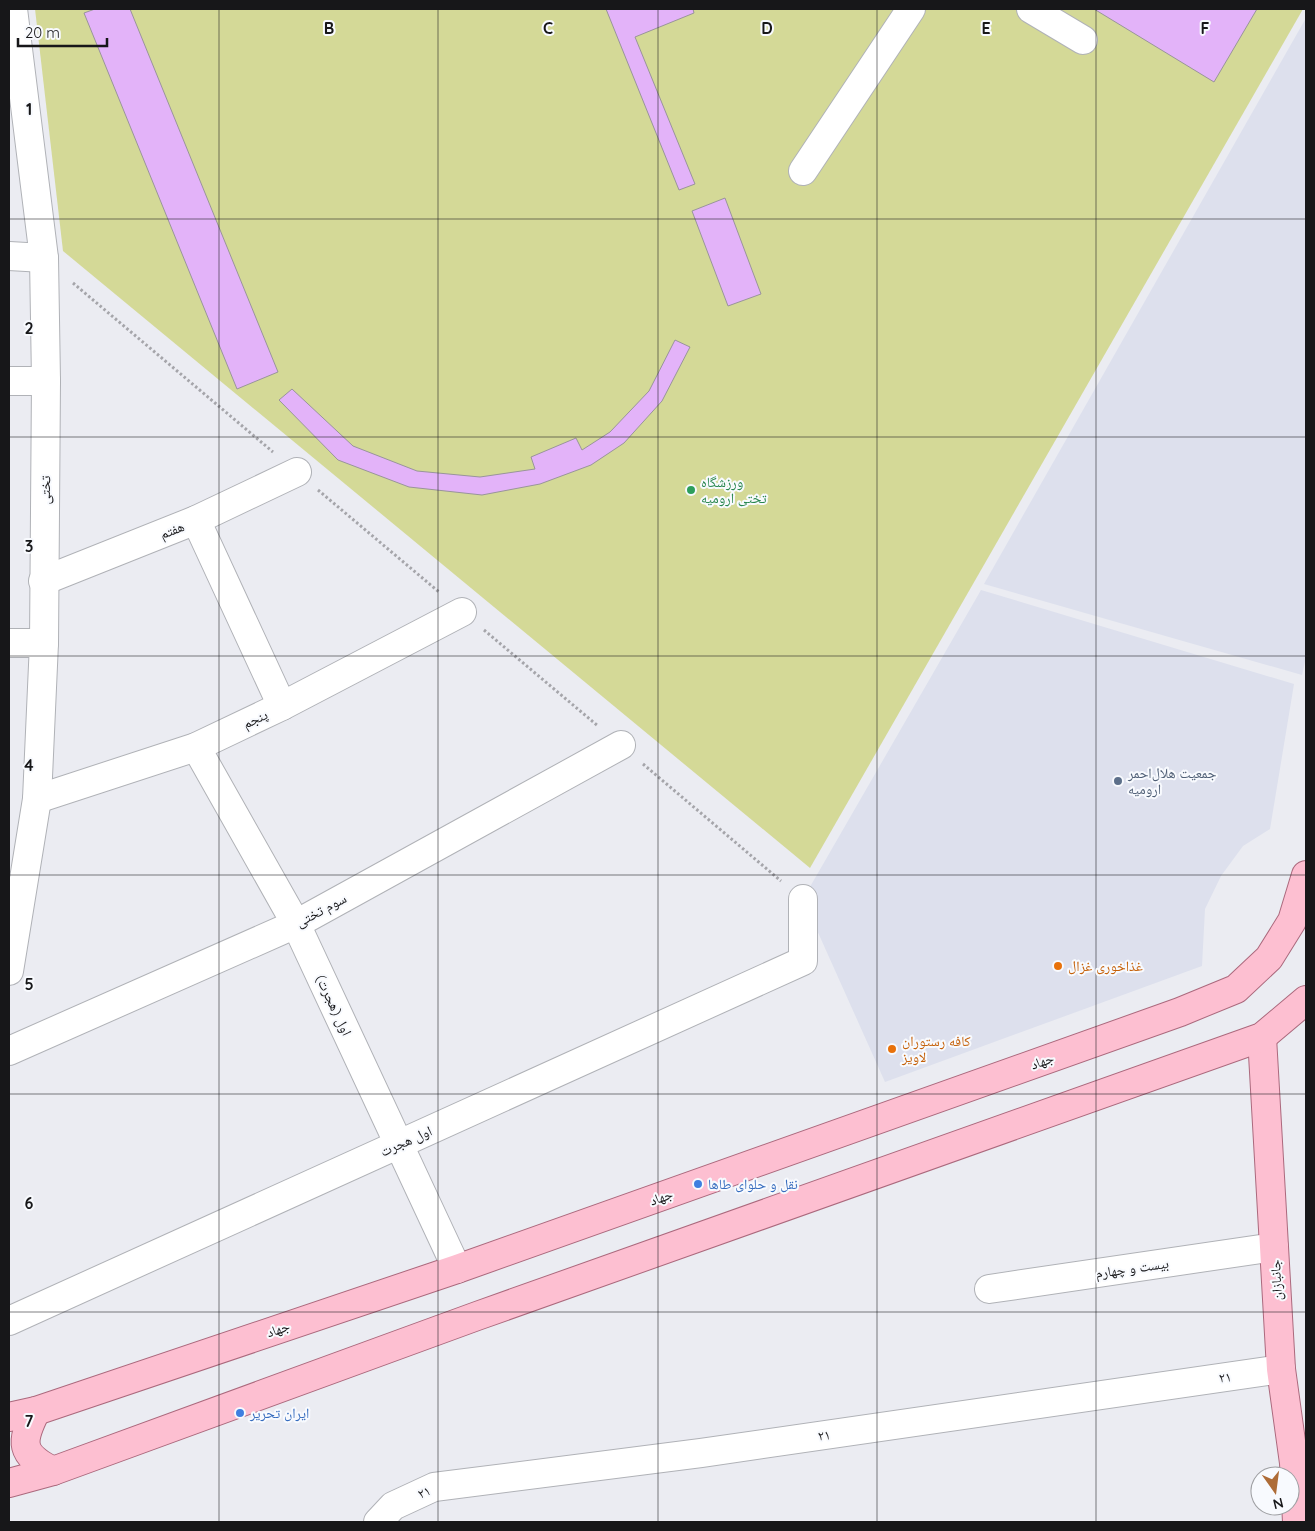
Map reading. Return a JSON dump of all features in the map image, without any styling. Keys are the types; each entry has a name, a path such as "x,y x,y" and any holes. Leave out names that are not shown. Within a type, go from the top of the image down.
{"main road":[{"name":"جهاد","path":"9,1416 36,1411 457,1269 1180,1012 1236,989 1269,958 1292,921 1306,875"},
{"path":"9,1483 53,1471 467,1320 1262,1037 1306,1000"},
{"name":"جانبازان","path":"1262,1037 1281,1369 1300,1458"},
{"path":"36,1411 25,1433 28,1452 33,1461 53,1471"}],"street":[{"name":"تختی","path":"9,971 13,917 37,799 44,643 46,380 44,258 13,9"},
{"path":"803,170 911,9"},
{"path":"1030,9 1083,40"},
{"path":"9,256 44,258"},
{"path":"9,381 46,380"},
{"name":"هفتم","path":"44,581 196,520 297,472"},
{"path":"196,520 282,706"},
{"name":"پنجم","path":"37,799 196,747 282,706 462,612"},
{"path":"9,643 44,643"},
{"name":"سوم تختی","path":"9,1051 296,924 621,745"},
{"name":"اول (هجرت)","path":"196,747 296,924 457,1269"},
{"name":"اول هجرت","path":"9,1321 803,961 802,899"},
{"name":"بیست و چهارم","path":"989,1289 1274,1247"},
{"name":"۲۱","path":"378,1522 393,1506 434,1487 701,1453 1281,1369"}],"path":[{"path":"44,258 802,899"}],"shaded area":[{"path":"1306,18 1306,657 1302,675 984,584"},
{"path":"981,590 1294,684 1270,829 1243,846 1221,876 1205,909 1202,966 885,1082 803,899"}],"green space":[{"name":"ورزشگاه تختی ارومیه","path":"35,9 1303,9 810,868 63,251"}],"building":[{"path":"95,9 130,9 278,372 237,389 84,13"},
{"path":"606,9 693,9 694,13 635,37 695,184 679,190"},
{"path":"1094,9 1257,9 1214,82"},
{"path":"725,198 761,294 728,306 692,211"},
{"path":"675,340 690,347 662,401 624,443 591,465 540,484 482,495 409,487 338,460 279,400 292,389 353,446 417,471 480,477 535,469 531,457 576,438 582,450 610,432 649,391"}],"place":[{"name":"ورزشگاه تختی ارومیه","path":"691,490"},
{"name":"جمعیت هلال‌احمر ارومیه","path":"1118,781"},
{"name":"غذاخوری غزال","path":"1058,966"},
{"name":"کافه رستوران لاویز","path":"892,1049"},
{"name":"نقل و حلوای طاها","path":"698,1184"},
{"name":"ایران تحریر","path":"240,1413"}]}
